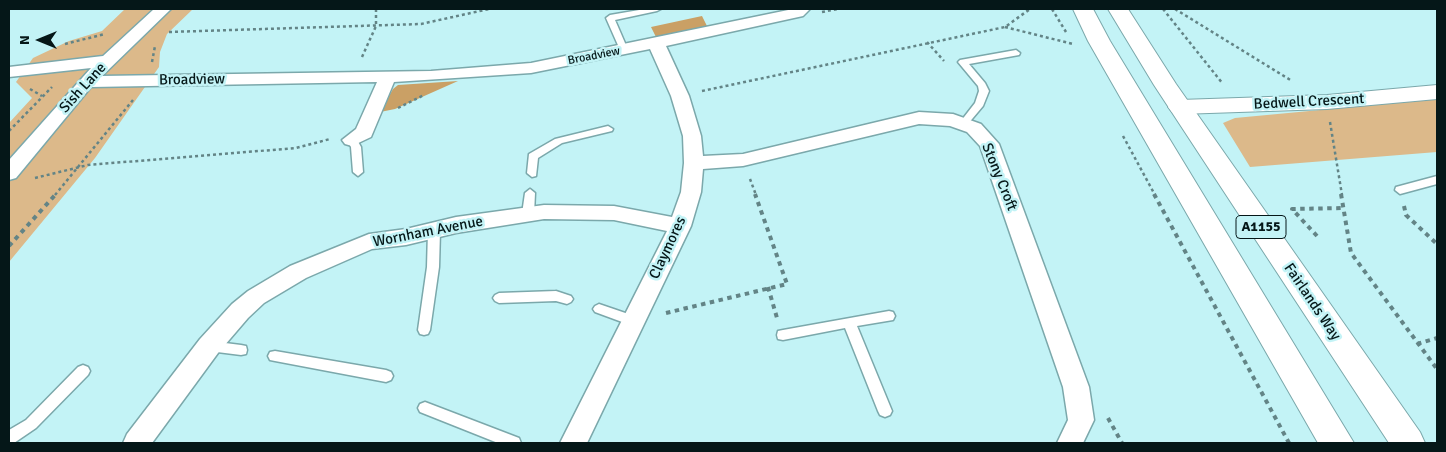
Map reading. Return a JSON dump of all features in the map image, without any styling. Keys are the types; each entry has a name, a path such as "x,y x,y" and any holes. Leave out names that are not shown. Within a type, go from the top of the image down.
{"main road":[{"name":"A1155","path":"1084,9 1099,41 1337,443"},
{"name":"Fairlands Way","path":"1118,9 1180,107 1408,443"},
{"name":"Bedwell Crescent","path":"1180,107 1327,102 1437,92"}],"street":[{"name":"Sish Lane","path":"9,173 86,82 135,33 163,9"},
{"name":"Broadview","path":"86,82 473,74 531,68 808,11"},
{"name":"Claymores","path":"574,443 680,226 691,192 694,163 692,136 680,96 656,43"},
{"path":"9,72 106,61"},
{"path":"352,140 364,133 388,76"},
{"name":"Stony Croft","path":"694,163 743,160 919,118 939,118 964,123 974,128 989,144 1076,387 1081,420 1070,443"},
{"name":"Wornham Avenue","path":"136,443 209,346 240,311 256,297 298,272 369,242 434,231 529,204 577,211 614,213 680,226"}],"lane":[{"path":"624,50 610,18 657,9"},
{"path":"964,123 980,104 984,91 982,84 963,62 1016,53"},
{"path":"532,173 533,156 559,141 608,129"},
{"path":"352,140 356,147 358,172"},
{"path":"1400,190 1437,180"},
{"path":"424,330 433,267 434,231"},
{"path":"499,298 556,296 567,300"},
{"path":"599,309 633,321"},
{"path":"783,335 889,316"},
{"path":"849,322 884,411"},
{"path":"209,346 241,350"},
{"path":"274,356 386,376"},
{"path":"9,438 31,424 83,371"},
{"path":"425,408 514,443"}],"path":[{"path":"353,77 376,26 376,9"},
{"path":"64,45 85,38 135,33 421,24 489,9"},
{"path":"808,11 838,9"},
{"path":"680,96 1005,26 1030,9"},
{"path":"1052,9 1078,51"},
{"path":"1163,9 1240,106"},
{"path":"1175,9 1327,102 1351,253 1437,369"},
{"path":"1005,26 1073,44"},
{"path":"9,246 80,166 149,81 155,44"},
{"path":"29,70 23,80 27,87 42,96"},
{"path":"1119,128 1289,443"},
{"path":"27,180 80,166 296,148 340,137 352,140"},
{"path":"633,321 787,284 743,160"},
{"path":"1400,190 1406,215 1437,244"},
{"path":"1317,236 1292,209 1344,208"},
{"path":"768,288 783,335"},
{"path":"1417,344 1437,338"}],"shaded area":[{"path":"125,9 193,9 167,34 160,52 159,67 95,158 9,262 9,123 32,98 16,82 33,58 69,41 102,31"},
{"path":"702,16 707,26 656,37 651,27"},
{"path":"458,81 395,109 380,112 393,89 398,85"},
{"path":"1437,99 1437,152 1250,167 1223,123 1235,118"}]}
